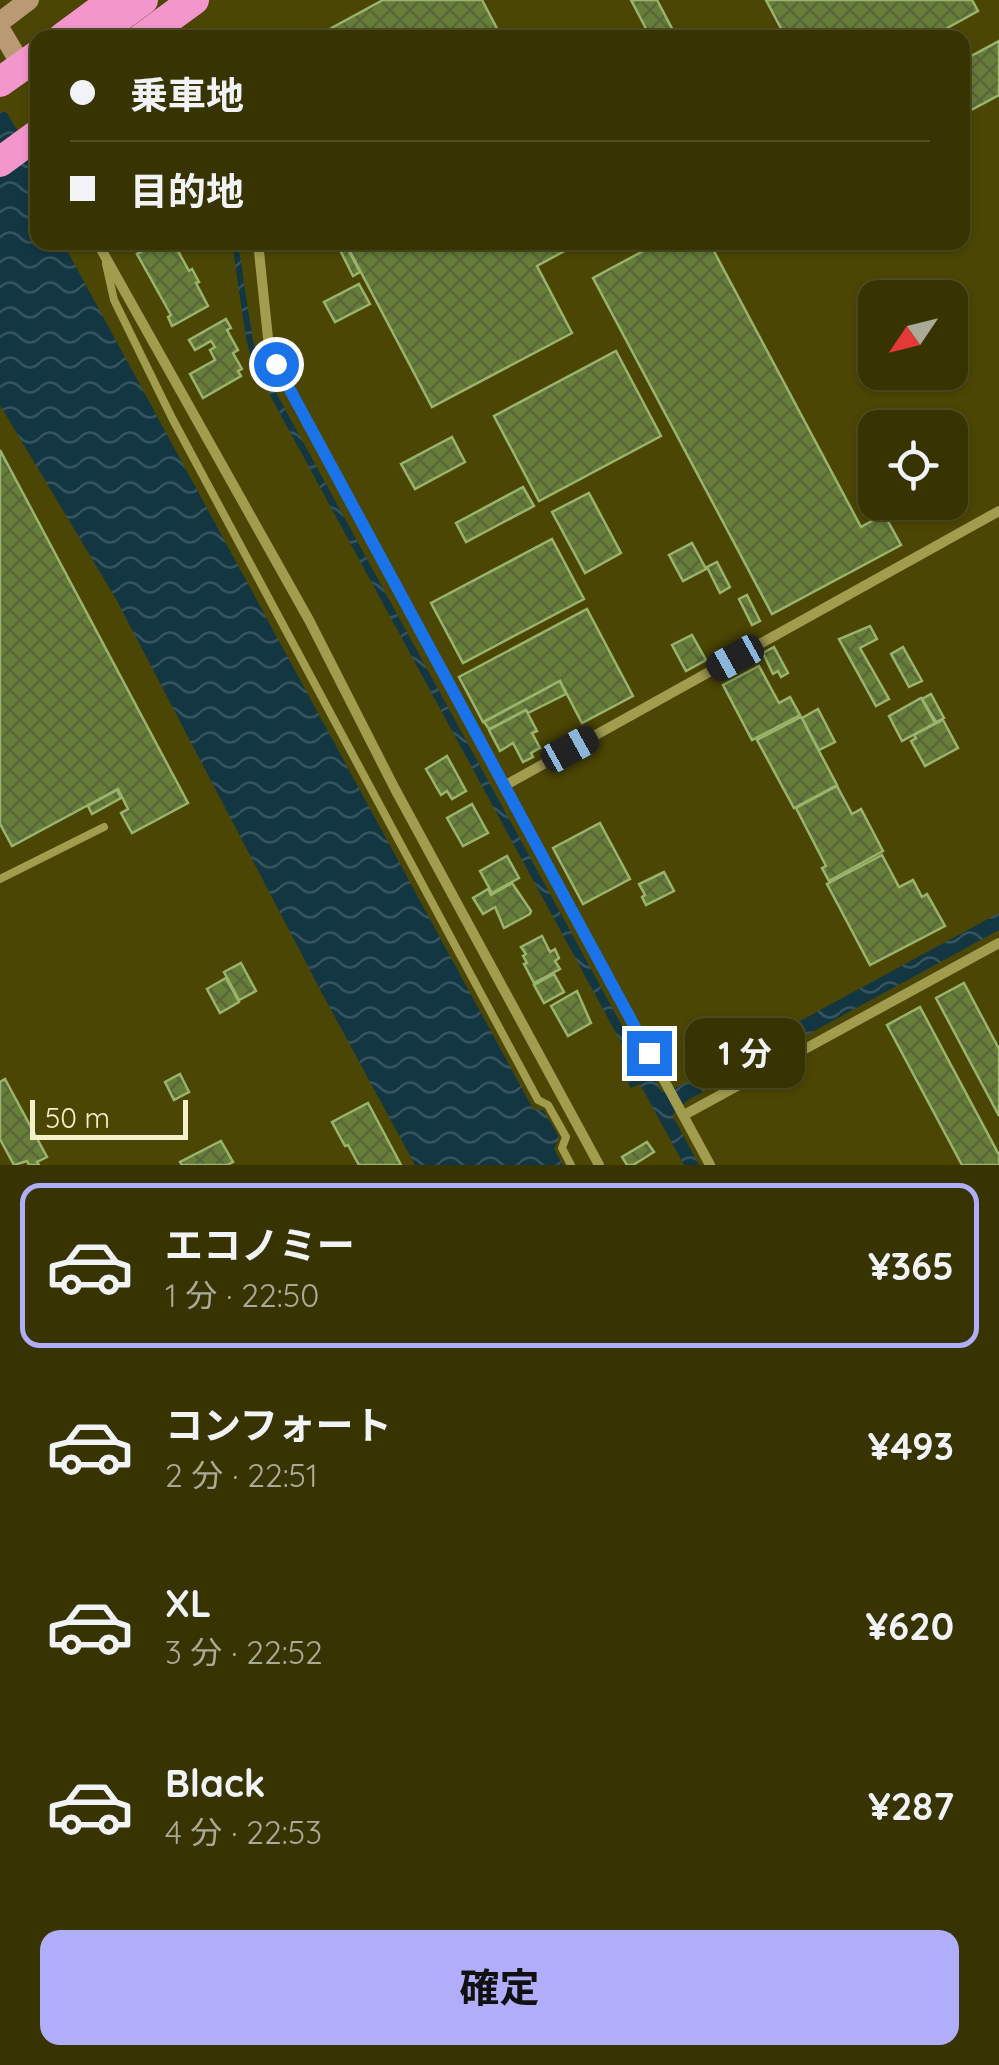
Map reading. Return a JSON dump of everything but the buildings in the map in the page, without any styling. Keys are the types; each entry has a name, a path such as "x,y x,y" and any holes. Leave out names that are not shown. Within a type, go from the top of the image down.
{"highway":[{"path":"73,30 114,0"},
{"path":"102,30 143,0"},
{"path":"153,30 194,0"},
{"path":"182,30 222,0"},
{"path":"0,103 24,70"},
{"path":"0,162 26,132"}],"street":[{"path":"24,70 0,25 30,0"},
{"path":"101,250 309,620 395,790 599,1165"},
{"path":"259,250 268,338 276,364 710,1165"},
{"path":"504,786 999,512"},
{"path":"684,1116 999,944"}],"lane":[{"path":"105,259 114,300 172,418 538,1100 548,1104 566,1137 562,1148 571,1165"},
{"path":"0,879 104,827"}],"water":[{"path":"0,111 7,113 30,152 30,250 67,250 533,1109 544,1111 559,1137 554,1149 563,1165 415,1165 116,599 0,405"},
{"path":"233,250 239,250 253,341 267,376 632,1044 662,1092 680,1086 999,913 999,930 688,1100 672,1115 699,1165 684,1165 640,1084 631,1088 628,1083 632,1078 626,1080 623,1075 635,1068 252,362"}],"route":[{"path":"276,364 649,1053"}]}
